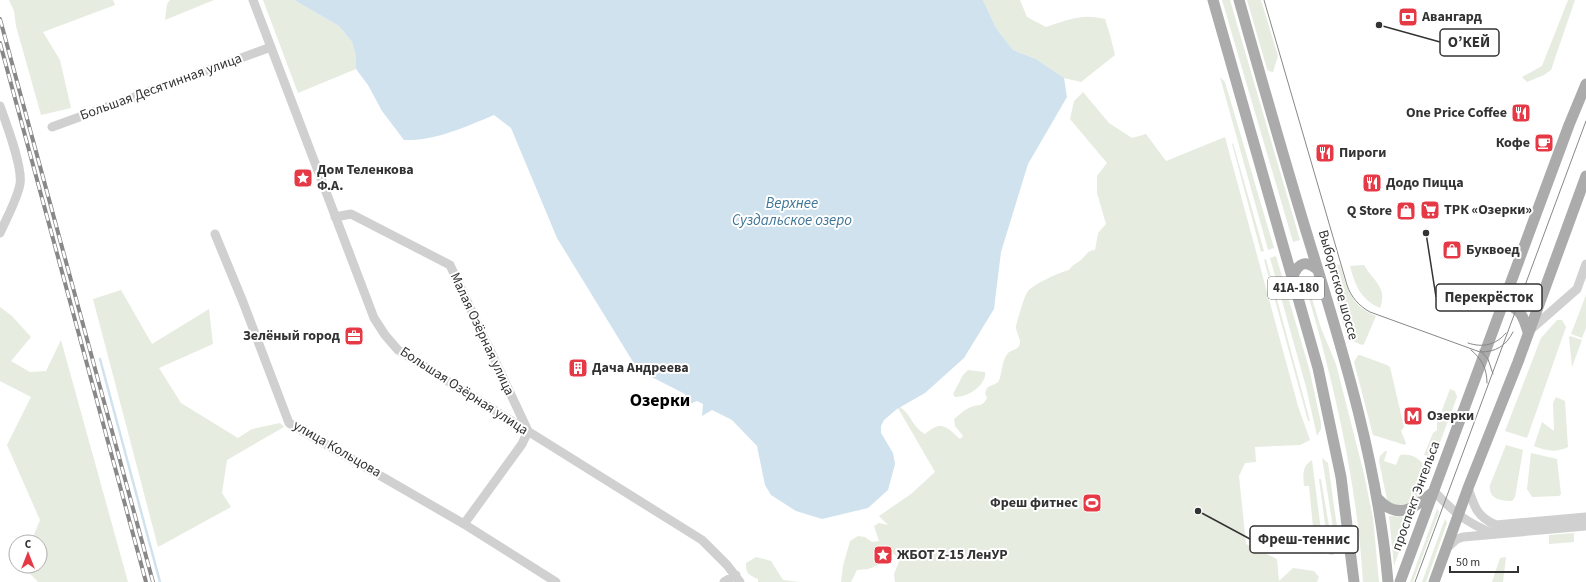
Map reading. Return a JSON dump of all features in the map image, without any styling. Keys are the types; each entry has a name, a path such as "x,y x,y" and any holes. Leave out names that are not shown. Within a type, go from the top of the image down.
{"main road":[{"name":"41А-180","path":"1212,0 1293,276 1318,368 1335,444 1345,504 1354,582"},
{"name":"Выборгское шоссе","path":"1239,0 1366,439 1378,499 1388,582"},
{"name":"проспект Энгельса","path":"1400,582 1566,132 1586,84"},
{"path":"1434,582 1468,488 1518,362 1586,176"},
{"path":"1293,276 1298,266 1303,264 1309,264 1318,270"},
{"path":"1504,302 1521,312 1528,332"},
{"path":"1378,499 1388,508 1403,510 1410,509 1434,491"}],"street":[{"name":"Большая Озёрная улица","path":"253,0 374,318 398,350 702,540 738,578"},
{"name":"Большая Десятинная улица","path":"52,127 271,47"},
{"path":"0,106 16,156 20,182 17,194 0,232"},
{"name":"Малая Озёрная улица","path":"335,217 351,214 450,264 528,431"},
{"name":"улица Кольцова","path":"215,234 243,302 289,423 464,524 556,582"},
{"path":"1528,332 1577,289 1586,264"},
{"path":"464,524 522,444 528,431"},
{"path":"1468,488 1477,512 1486,520 1496,525 1586,517"},
{"path":"1434,491 1448,507 1458,515 1472,524 1495,534"},
{"path":"1447,548 1457,539 1464,537 1586,526"},
{"path":"724,582 738,578"}],"shaded area":[{"path":"9,0 113,0 115,5 43,32 60,60 71,108 41,115 16,26 14,11"},
{"path":"170,0 214,0 165,20 167,4"},
{"path":"263,0 294,0 339,26 352,42 356,56 356,69 298,93"},
{"path":"983,0 1020,0 1027,17 1046,27 1082,17 1096,17 1105,19 1115,55 1081,82 1064,78 1036,59 1013,50 996,28"},
{"path":"1222,0 1230,0 1300,240 1293,242"},
{"path":"1247,0 1261,0 1278,56 1273,72 1268,71 1267,69"},
{"path":"1568,0 1575,0 1551,70 1544,75 1527,82 1522,77 1542,66"},
{"path":"1220,77 1225,82 1274,248 1268,250"},
{"path":"1083,92 1109,123 1132,138 1146,134 1166,161 1225,137 1298,406 1310,440 1300,445 1255,447 1256,462 1245,463 1239,476 1246,544 1277,559 1279,581 1293,568 1314,571 1319,577 1317,582 895,582 894,574 900,559 890,551 883,552 881,564 868,569 857,570 851,582 841,582 843,566 850,541 858,536 865,537 872,542 879,541 874,526 879,523 888,525 879,516 911,494 935,472 898,408 900,407 904,410 918,428 925,434 935,427 943,426 960,439 963,436 955,426 954,419 969,408 984,403 987,398 985,393 987,388 997,383 999,380 1006,356 1009,352 1018,348 1020,344 1016,326 1028,291 1047,279 1069,270 1089,252 1095,250 1098,233 1106,224 1097,193 1097,176 1107,163 1070,119 1074,101"},
{"path":"1233,143 1264,251 1261,252 1232,144"},
{"path":"1276,256 1309,368 1321,423 1321,429 1317,436 1306,387 1270,258"},
{"path":"1266,259 1310,421 1308,421 1264,260"},
{"path":"1329,262 1340,265 1348,289 1355,302 1367,312 1376,316 1364,344 1362,345 1350,340 1346,334 1338,306"},
{"path":"1364,265 1381,289 1382,301 1380,308 1363,296 1356,285 1350,266"},
{"path":"1306,279 1321,328 1336,364 1364,474 1373,518 1379,582 1363,582 1355,506 1342,430 1325,355 1304,281"},
{"path":"121,290 152,344 209,309 213,344 159,368 181,403 238,438 252,429 280,423 284,427 227,460 222,493 231,507 158,547 93,299"},
{"path":"1586,295 1586,328 1582,338 1571,334"},
{"path":"0,307 12,316 31,337 11,361 30,372 46,371 61,340 128,582 38,582 30,574 48,574 48,534 34,534 40,520 7,445 31,397 0,381"},
{"path":"1557,320 1562,320 1566,327 1527,438 1505,431 1541,338"},
{"path":"1569,337 1582,340 1572,367"},
{"path":"1358,355 1390,367 1404,427 1401,431 1406,443 1405,445 1373,435 1354,362"},
{"path":"968,370 985,372 983,382 970,393 960,397 955,397 953,394 963,375"},
{"path":"1450,389 1455,391 1457,397 1436,453 1429,456 1424,455 1433,433 1437,430 1437,423"},
{"path":"1556,397 1565,401 1568,447 1551,451 1534,446 1542,422 1554,431 1553,403"},
{"path":"1506,445 1523,450 1515,497 1512,501 1500,500 1496,498 1490,490 1490,485"},
{"path":"1387,451 1384,461 1396,465 1400,455 1405,454 1414,456 1424,465 1428,473 1419,497 1402,508 1387,500 1379,461 1380,456"},
{"path":"1531,453 1557,459 1561,494 1559,496 1532,497 1527,489"},
{"path":"1322,458 1328,463 1340,548 1337,553"},
{"path":"1312,460 1324,554 1313,553 1310,546 1315,544 1314,537 1309,537 1308,528 1313,527 1309,486 1304,486 1303,475 1306,465"},
{"path":"1319,479 1321,479 1334,555 1329,555"},
{"path":"1437,509 1439,512 1413,582 1410,582"},
{"path":"1389,516 1411,517 1394,566"},
{"path":"1445,519 1447,523 1426,582 1422,582"},
{"path":"1574,533 1574,542 1549,544 1549,535"},
{"path":"756,557 771,561 783,580 801,582 758,582 758,579 748,573 746,569 746,563"},
{"path":"1506,557 1503,582 1492,582 1500,558"}],"water":[{"name":"Верхнее Суздальское озеро","path":"294,0 983,0 996,28 1013,50 1036,59 1064,78 1067,97 1028,164 1001,252 994,309 964,358 925,393 897,409 884,420 881,426 881,433 893,453 895,464 888,490 868,508 822,519 796,511 771,495 765,485 757,446 732,420 712,410 702,416 703,404 697,401 685,406 685,394 638,370 557,238 511,128 494,115 439,136 416,140 404,140 382,111 368,85 356,69 356,56 352,42 339,26"}],"waterway":[{"path":"100,359 160,582"}],"tram line":[{"path":"1264,0 1347,285 1353,297 1362,307 1370,312 1480,352 1491,351 1500,347 1507,341 1513,332"},
{"path":"1415,582 1586,121"},
{"path":"1468,343 1479,345 1494,343 1506,333"},
{"path":"1471,350 1483,365 1487,383"},
{"path":"1480,350 1488,359 1493,374"}],"railway":[{"path":"0,19 153,582"},
{"path":"0,43 146,582"}],"place":[{"name":"Авангард","path":"1408,17"},
{"name":"О’КЕЙ","path":"1379,25"},
{"name":"One Price Coffee","path":"1521,113"},
{"name":"Кофе","path":"1544,143"},
{"name":"Пироги","path":"1325,153"},
{"name":"Дом Теленкова Ф.А.","path":"303,178"},
{"name":"Додо Пицца","path":"1372,183"},
{"name":"ТРК «Озерки»","path":"1430,210"},
{"name":"Q Store","path":"1406,211"},
{"name":"Перекрёсток","path":"1426,233"},
{"name":"Буквоед","path":"1452,250"},
{"name":"Зелёный город","path":"354,336"},
{"name":"Дача Андреева","path":"578,368"},
{"name":"Озерки","path":"1413,416"},
{"name":"Фреш фитнес","path":"1092,503"},
{"name":"Фреш-теннис","path":"1198,511"},
{"name":"ЖБОТ Z-15 ЛенУР","path":"883,555"}],"district":[{"name":"Озерки","path":"660,400"}]}
